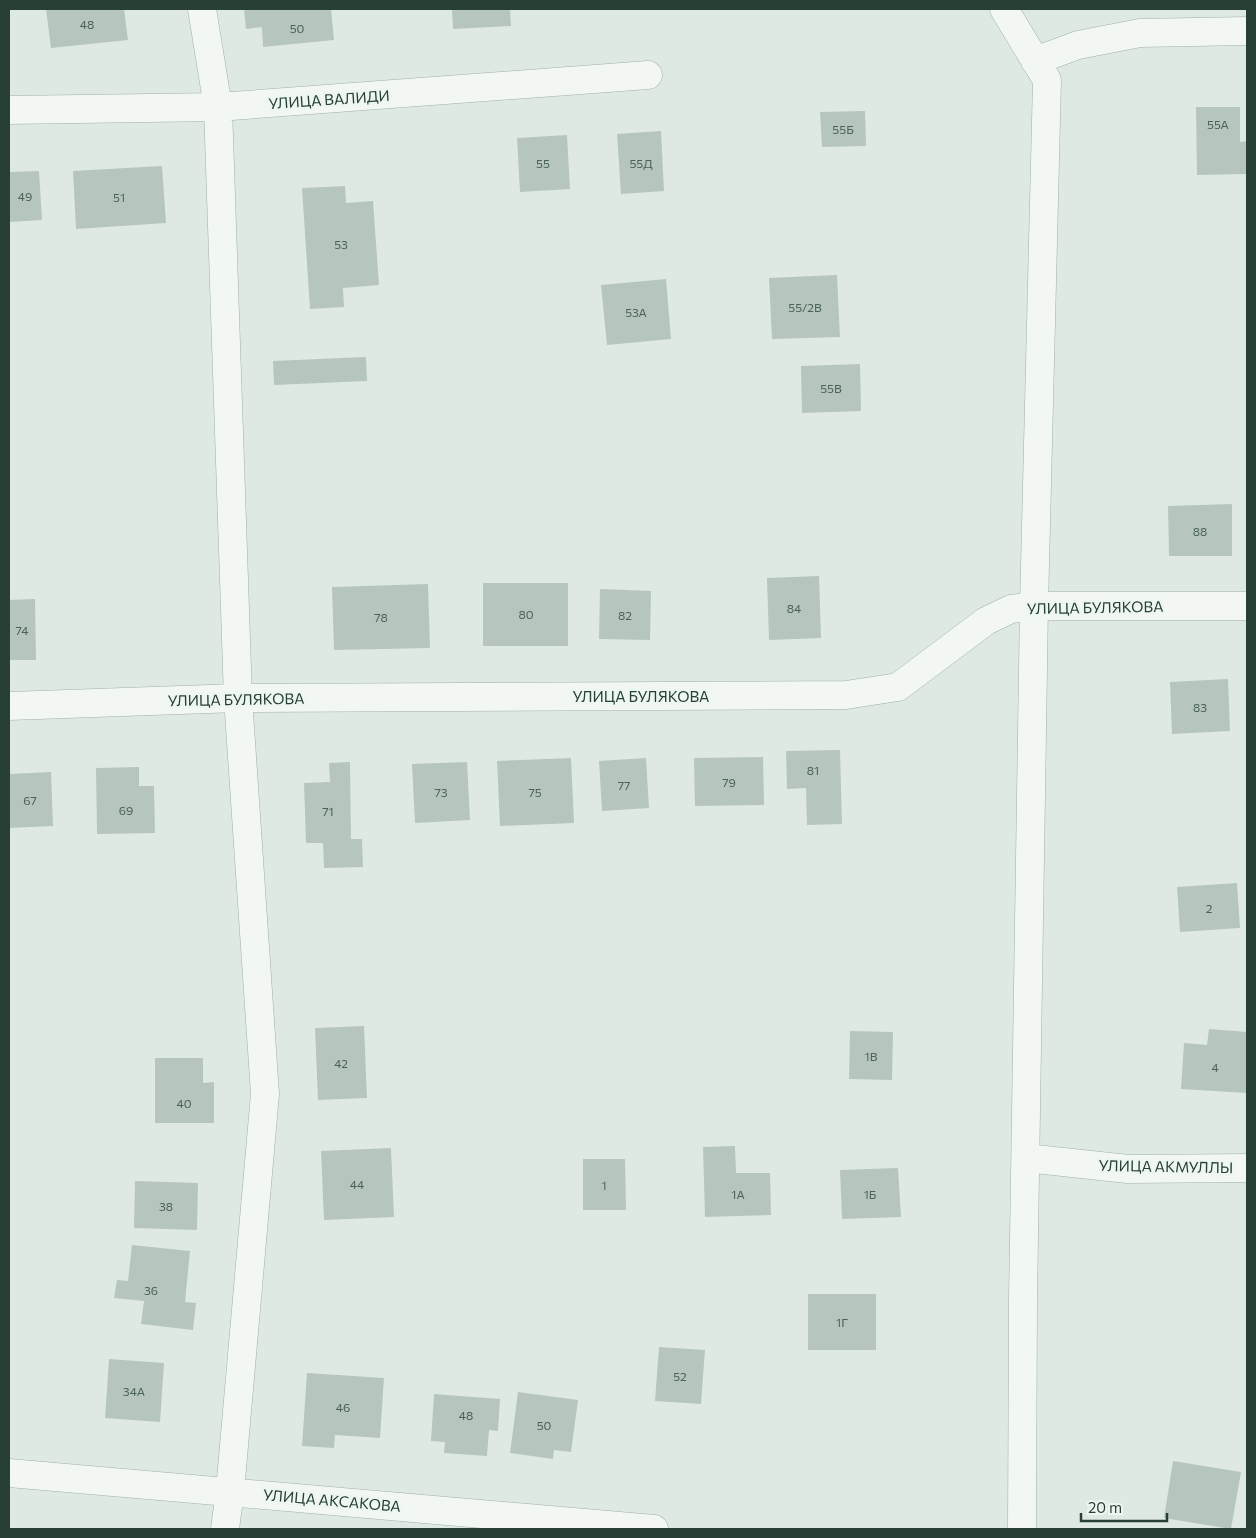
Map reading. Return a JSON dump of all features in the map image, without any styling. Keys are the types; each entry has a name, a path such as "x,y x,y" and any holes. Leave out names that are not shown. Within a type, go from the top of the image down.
{"street":[{"path":"202,9 218,108 238,698 265,1094 225,1529"},
{"path":"1004,9 1047,80 1034,606 1023,1311 1022,1529"},
{"path":"1035,61 1078,46 1140,33 1247,31"},
{"name":"УЛИЦА ВАЛИДИ","path":"9,110 218,108 648,75"},
{"name":"УЛИЦА БУЛЯКОВА","path":"9,706 238,698 846,695 898,686 986,621 1011,609 1034,606 1247,606"},
{"name":"УЛИЦА АКМУЛЛЫ","path":"1026,1158 1128,1169 1247,1168"},
{"name":"УЛИЦА АКСАКОВА","path":"9,1473 654,1529"}],"building":[{"path":"46,9 124,9 128,40 51,48"},
{"path":"244,9 331,9 334,40 263,47 262,27 246,29"},
{"path":"452,9 510,9 511,26 453,29"},
{"path":"1196,107 1240,107 1240,142 1247,141 1247,174 1197,175"},
{"path":"865,111 866,146 822,147 820,112"},
{"path":"661,131 664,191 621,194 617,134"},
{"path":"567,135 570,189 520,192 517,138"},
{"path":"162,166 166,223 76,229 73,171"},
{"path":"39,171 42,220 9,222 9,172"},
{"path":"345,186 346,203 373,201 379,285 343,288 344,307 310,309 302,188"},
{"path":"837,275 840,337 772,339 769,278"},
{"path":"666,279 671,339 607,345 601,285"},
{"path":"366,357 367,381 274,385 273,361"},
{"path":"860,364 861,411 802,413 801,366"},
{"path":"1232,504 1232,556 1169,556 1168,506"},
{"path":"819,576 821,638 769,640 767,578"},
{"path":"483,583 568,583 568,646 483,646"},
{"path":"428,584 430,648 334,650 332,587"},
{"path":"600,589 651,591 650,640 599,639"},
{"path":"35,599 36,660 9,660 9,600"},
{"path":"1228,679 1230,731 1172,734 1170,682"},
{"path":"840,750 842,824 807,825 806,788 787,789 786,751"},
{"path":"763,757 764,805 695,806 694,758"},
{"path":"571,758 574,823 500,826 497,761"},
{"path":"646,758 649,808 602,811 599,761"},
{"path":"350,762 351,839 362,839 363,867 324,868 323,843 306,843 304,783 330,782 329,763"},
{"path":"467,762 470,820 415,823 412,764"},
{"path":"139,767 139,786 154,786 155,833 97,834 96,768"},
{"path":"51,772 53,826 9,828 9,774"},
{"path":"1237,883 1240,928 1180,932 1177,887"},
{"path":"364,1026 367,1098 318,1100 315,1028"},
{"path":"1209,1029 1247,1032 1247,1093 1181,1089 1184,1043 1207,1045"},
{"path":"850,1031 893,1032 892,1080 849,1079"},
{"path":"155,1058 203,1058 203,1083 214,1082 214,1123 155,1123"},
{"path":"735,1146 736,1173 770,1173 771,1215 705,1217 703,1147"},
{"path":"391,1148 394,1217 324,1220 321,1151"},
{"path":"583,1159 625,1159 626,1210 583,1210"},
{"path":"898,1168 901,1217 842,1219 840,1170"},
{"path":"135,1181 198,1183 197,1230 134,1228"},
{"path":"132,1245 190,1251 185,1302 196,1303 193,1330 141,1324 144,1301 114,1298 117,1280 128,1281"},
{"path":"808,1294 876,1294 876,1350 808,1350"},
{"path":"659,1347 705,1350 701,1404 655,1401"},
{"path":"109,1359 164,1363 160,1422 105,1418"},
{"path":"307,1373 384,1378 380,1438 335,1435 334,1448 302,1446"},
{"path":"518,1392 578,1400 571,1452 554,1450 553,1459 510,1453"},
{"path":"434,1394 500,1399 498,1431 489,1430 487,1456 444,1453 445,1442 431,1441"},
{"path":"1173,1461 1241,1472 1231,1529 1164,1518"}]}
